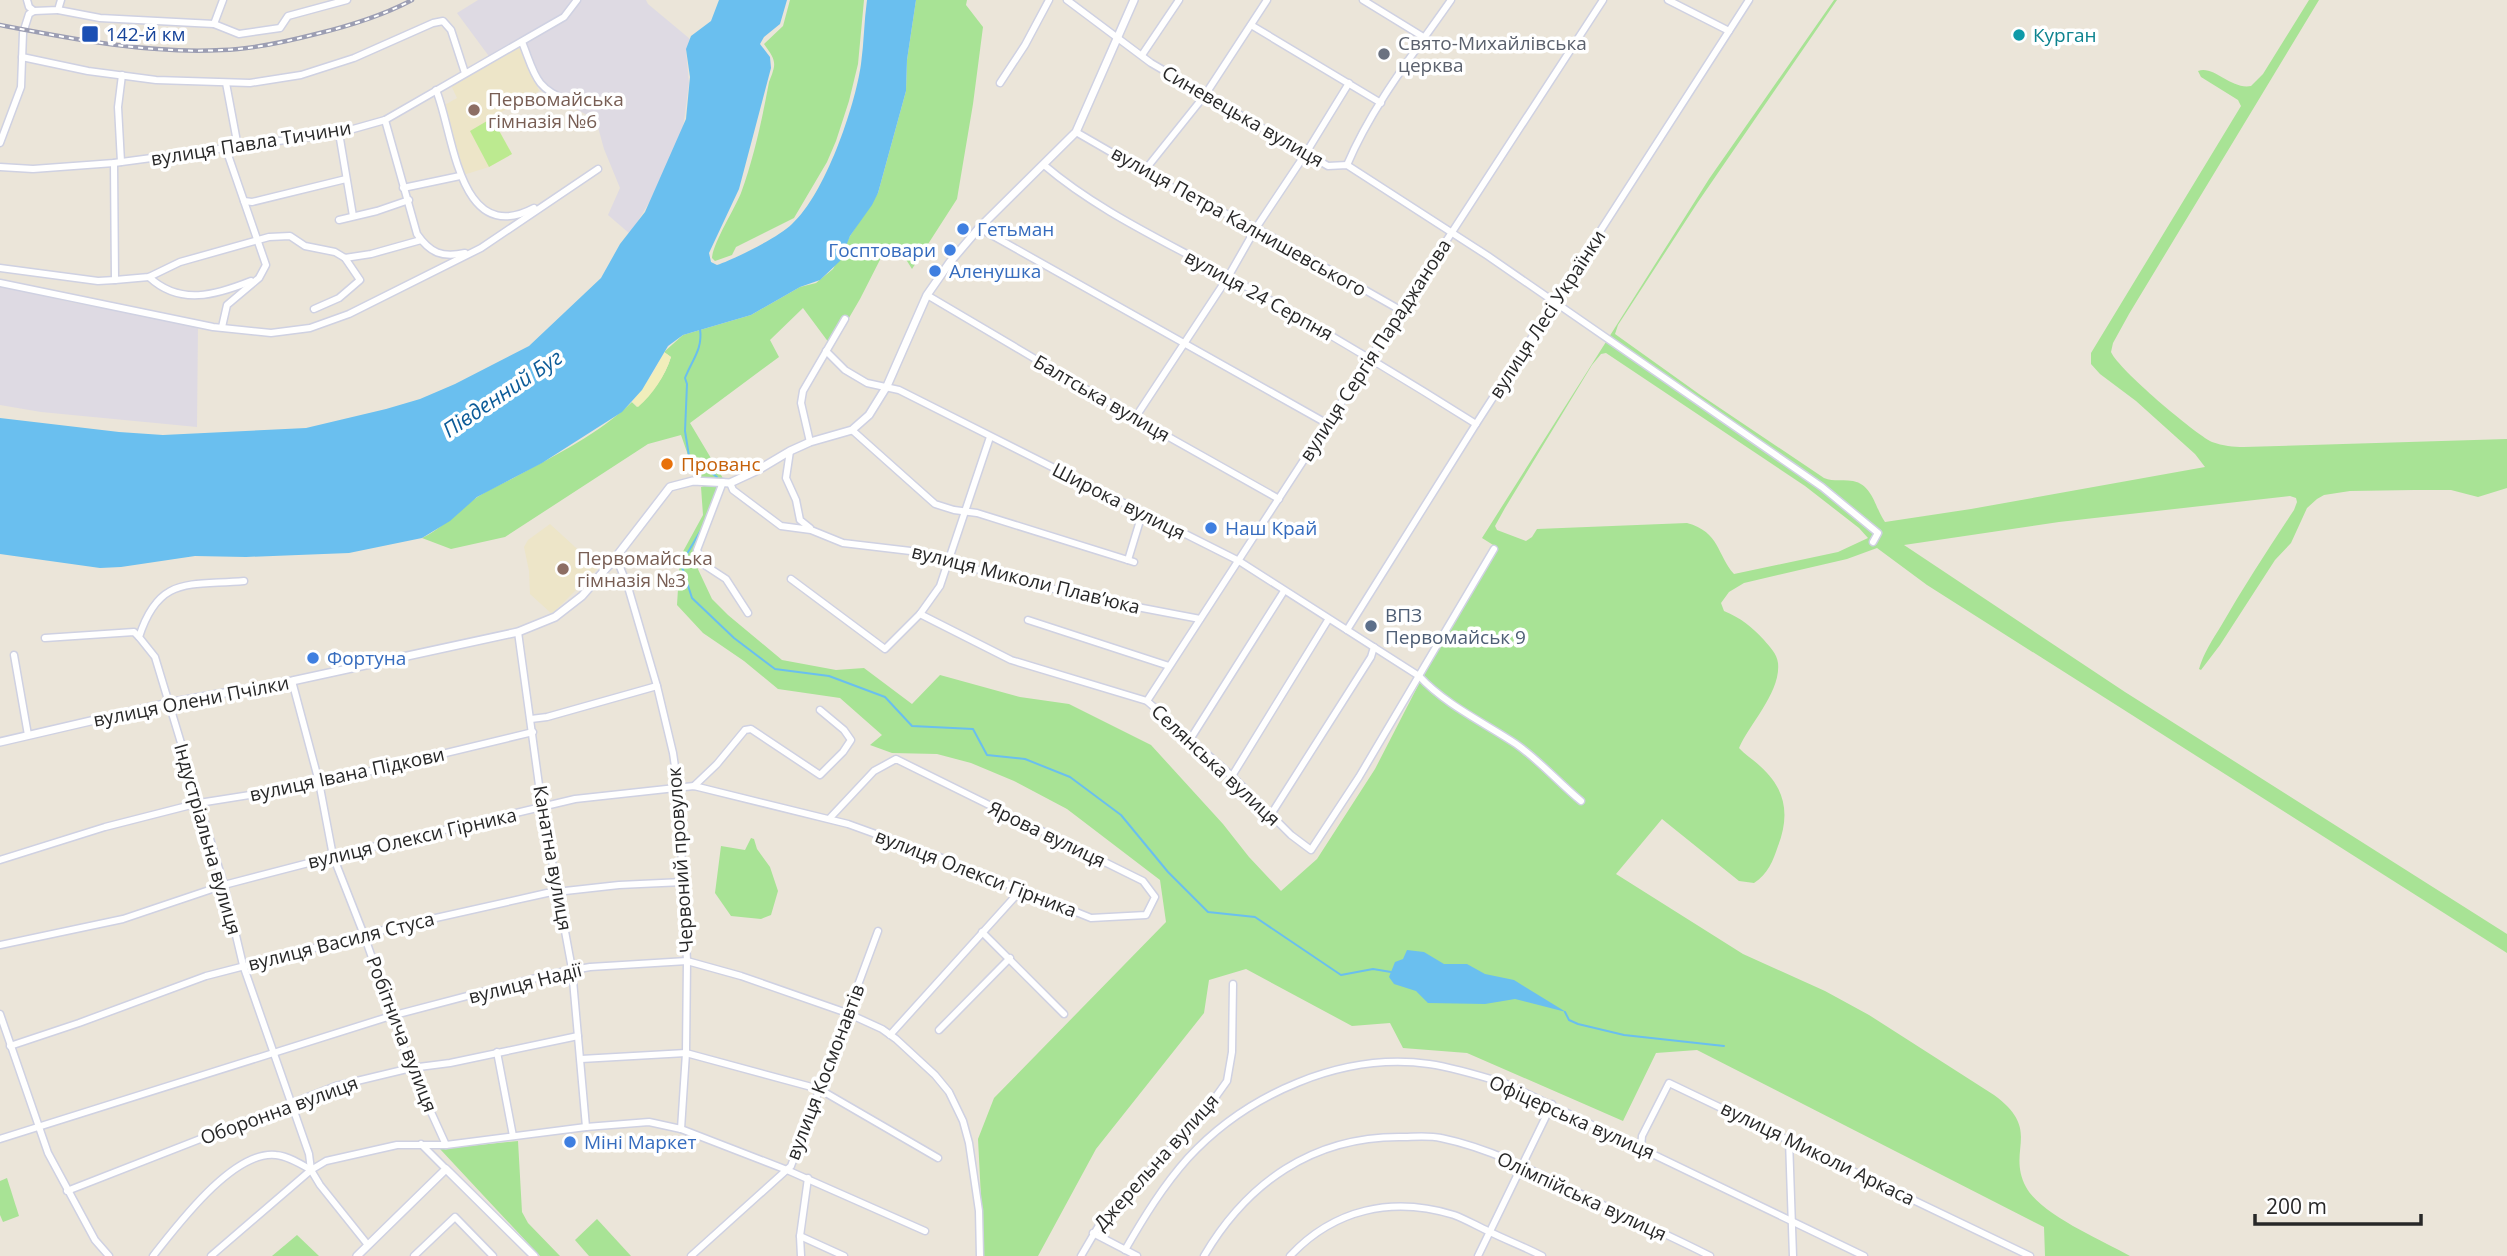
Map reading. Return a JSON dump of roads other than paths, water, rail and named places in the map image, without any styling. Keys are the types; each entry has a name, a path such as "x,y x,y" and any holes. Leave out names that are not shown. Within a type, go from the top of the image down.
{"street":[{"path":"27,0 34,11"},
{"path":"58,10 61,0"},
{"path":"214,24 223,0"},
{"path":"0,143 21,86 25,25 29,14 34,11 58,10 100,18 214,24 239,34 278,29 288,16 347,0"},
{"name":"вулиця Павла Тичини","path":"0,167 33,169 118,163 339,133 385,120 564,17 577,0"},
{"path":"1000,83 1026,45 1049,0"},
{"name":"Синевецька вулиця","path":"1067,0 1151,63 1328,166 1347,165 1488,256 1822,487 1878,533 1874,542"},
{"path":"1134,0 1076,132 979,229 950,262 926,295 887,386 869,415 852,430 935,505 964,510 1131,561 1142,514"},
{"path":"1142,55 1179,0"},
{"path":"1146,170 1205,95 1267,0"},
{"path":"1363,0 1424,38"},
{"path":"1347,165 1381,103 1451,0"},
{"name":"вулиця Сергія Параджанова","path":"1147,701 1603,0"},
{"path":"1668,0 1729,31"},
{"name":"вулиця Лесі Українки","path":"1347,630 1749,0"},
{"path":"22,57 88,71 156,79 250,83 301,75 380,48 439,21 449,26 465,73"},
{"path":"1251,25 1381,103"},
{"path":"522,42 540,84 551,94 569,101"},
{"path":"115,280 118,128 122,75"},
{"path":"226,83 238,147"},
{"path":"1135,418 1349,83"},
{"path":"436,90 443,106 460,176 470,196 492,214 502,216 530,211 598,169"},
{"path":"385,120 417,234 426,248 442,256 481,248"},
{"name":"вулиця Петра Калнишевського","path":"1076,132 1180,192 1256,228 1402,311"},
{"path":"339,133 353,216"},
{"path":"222,327 227,305 259,278 266,265 226,149"},
{"name":"вулиця 24 Серпня","path":"1044,165 1064,182 1114,214 1372,358 1476,424"},
{"path":"403,188 460,176"},
{"path":"244,201 252,202 346,179"},
{"path":"340,220 409,200"},
{"path":"0,283 95,304 222,327 271,333 310,328 349,314 481,248 545,203"},
{"path":"979,229 1326,423"},
{"path":"0,268 98,281 149,277 180,262 258,239 290,236 305,246 335,252 345,258 360,280 339,298 314,309"},
{"path":"345,258 421,240"},
{"path":"149,277 165,291 180,295 206,294 259,278"},
{"name":"Балтська вулиця","path":"926,295 1279,499"},
{"path":"810,442 801,403 803,391 845,319"},
{"name":"Широка вулиця","path":"827,351 845,370 867,383 887,386 1239,561 1419,676 1430,688 1456,707 1518,746 1581,801"},
{"name":"вулиця Олени Пчілки","path":"0,742 168,703 292,681 518,632 555,617 582,596 670,487 693,481 727,483 810,442 852,430"},
{"path":"792,579 885,649 920,614 940,586 990,437"},
{"path":"790,451 786,478 796,500 800,520 811,530"},
{"path":"727,483 697,550 703,564 726,579 748,613"},
{"name":"вулиця Миколи Плавʼюка","path":"727,483 781,526 811,530 842,543 919,552 1090,598 1200,619"},
{"path":"1419,676 1494,549"},
{"name":"Червоний провулок","path":"616,557 628,587 657,686 673,753 678,788 687,961 687,1053 681,1129"},
{"path":"45,638 134,632 139,637 150,608 168,591 181,587 244,581"},
{"path":"1191,738 1284,591"},
{"name":"Селянська вулиця","path":"920,614 1011,660 1147,701 1232,776 1270,816 1311,850 1359,777 1419,676"},
{"path":"1028,620 1169,666"},
{"path":"1232,776 1328,620"},
{"name":"Канатна вулиця","path":"518,632 542,807 572,969 586,1127"},
{"name":"Індустріальна вулиця","path":"139,637 155,657 224,885 243,965 271,1052 309,1154 311,1170"},
{"path":"1270,816 1371,657 1374,647"},
{"path":"14,654 28,735"},
{"name":"Робітнича вулиця","path":"292,681 319,782 333,856 411,1069 446,1144"},
{"path":"531,719 547,717 657,686"},
{"path":"694,786 746,730 751,729 820,775 851,740 844,730 820,710"},
{"name":"вулиця Івана Підкови","path":"0,860 105,827 199,803 313,785 533,732"},
{"name":"Ярова вулиця","path":"829,819 874,771 895,759 1143,881 1155,897 1146,915 1123,915"},
{"name":"вулиця Олекси Гірника","path":"0,945 123,919 224,885 333,856 575,799 694,786 829,819 942,858 1091,918 1123,915"},
{"name":"вулиця Василя Стуса","path":"10,1046 206,976 364,935 559,892 619,885 683,882"},
{"path":"890,1035 1021,890"},
{"name":"вулиця Космонавтів","path":"691,1256 791,1166 878,931"},
{"path":"982,932 1064,1014"},
{"path":"939,1030 1010,958"},
{"name":"вулиця Надії","path":"0,1139 391,1016 572,969 687,961 741,976 847,1013 890,1035 935,1074 963,1121 969,1143 979,1211 980,1256"},
{"name":"Джерельна вулиця","path":"1081,1256 1093,1233 1202,1116 1227,1081 1232,1052 1233,984"},
{"path":"0,1014 4,1033 48,1153 105,1255"},
{"name":"Оборонна вулиця","path":"67,1191 336,1086 578,1036"},
{"path":"497,1052 513,1136"},
{"path":"580,1059 687,1053 819,1089 938,1158"},
{"name":"Офіцерська вулиця","path":"1125,1250 1159,1193 1206,1140 1227,1122 1272,1094 1313,1077 1379,1063 1426,1064 1464,1071 1507,1084 1864,1256"},
{"name":"вулиця Миколи Аркаса","path":"1642,1148 1642,1136 1670,1083 2030,1256"},
{"path":"1478,1256 1552,1104"},
{"path":"211,1256 311,1170 326,1161 397,1145 446,1144 649,1122 681,1129 808,1178 925,1231"},
{"name":"Олімпійська вулиця","path":"1204,1256 1231,1216 1275,1174 1321,1151 1355,1140 1382,1137 1439,1137 1521,1165 1710,1256"},
{"path":"1789,1140 1793,1256"},
{"path":"421,1144 534,1256"},
{"path":"153,1256 213,1186 227,1174 244,1164 275,1154 311,1170 339,1211 368,1245"},
{"path":"357,1256 446,1168"},
{"path":"802,1256 800,1236 808,1178"},
{"path":"1290,1256 1315,1232 1366,1210 1405,1206 1456,1216 1542,1256"},
{"path":"414,1256 454,1217 493,1256"},
{"path":"1093,1233 1137,1256"},
{"path":"800,1236 844,1256"}],"water":[{"name":"Південний Буг","path":"719,0 787,0 780,24 764,37 760,44 770,57 771,68 739,189 709,253 711,262 717,265 786,229 816,192 837,149 858,82 867,0 916,0 907,60 906,91 878,193 850,236 840,261 820,280 800,287 751,315 683,335 668,346 642,390 622,412 542,463 477,497 450,521 422,538 349,553 195,556 100,568 0,554 0,418 163,435 306,428 420,399 529,346 601,278 620,244 645,212 686,119 690,77 686,49 691,36 711,21"},
{"path":"1407,950 1424,952 1444,964 1467,964 1485,974 1514,980 1566,1012 1515,999 1485,1004 1428,1003 1416,991 1394,984 1389,977 1395,962 1403,959"}],"waterway":[{"path":"700,329 698,349 685,378 685,431 689,456 717,477"},
{"path":"701,530 681,564 692,598 734,638 775,669 829,676 885,697 912,726 973,729 987,755 1025,759 1070,777 1121,815 1168,872 1208,912 1255,917 1341,975 1373,969 1391,972"},
{"path":"1565,1012 1569,1020 1578,1024 1624,1035 1724,1046"}],"railway":[{"path":"0,25 138,48 194,51 234,49 258,47 341,28 412,0"}],"place":[{"name":"142-й км","path":"90,34"},
{"name":"Курган","path":"2019,35"},
{"name":"Свято-Михайлівська церква","path":"1384,54"},
{"name":"Первомайська гімназія №6","path":"474,110"},
{"name":"Гетьман","path":"963,229"},
{"name":"Госптовари","path":"950,250"},
{"name":"Аленушка","path":"935,271"},
{"name":"Прованс","path":"667,464"},
{"name":"Наш Край","path":"1211,528"},
{"name":"Первомайська гімназія №3","path":"563,569"},
{"name":"ВПЗ Первомайськ 9","path":"1371,626"},
{"name":"Фортуна","path":"313,658"},
{"name":"Міні Маркет","path":"570,1142"}]}
